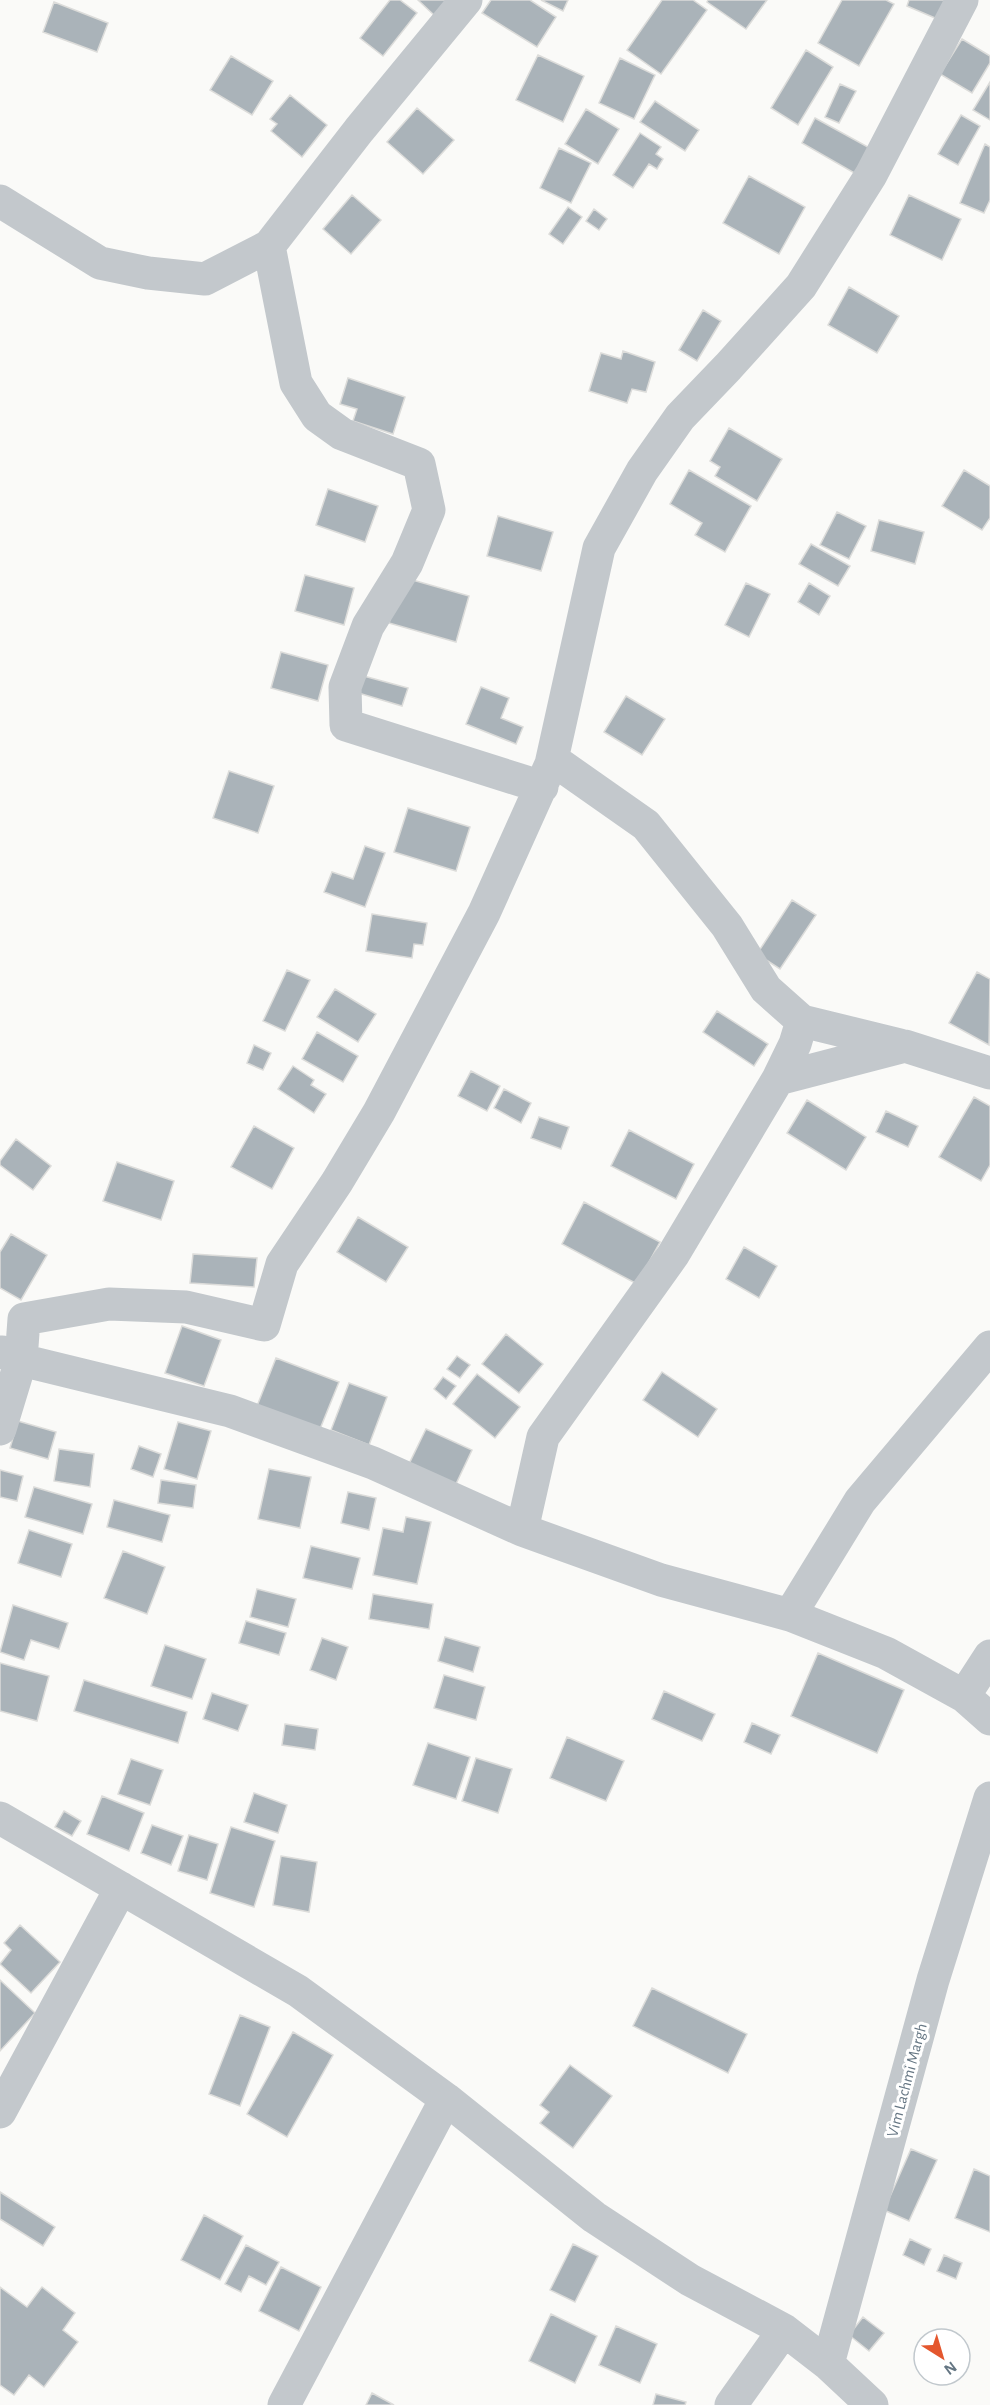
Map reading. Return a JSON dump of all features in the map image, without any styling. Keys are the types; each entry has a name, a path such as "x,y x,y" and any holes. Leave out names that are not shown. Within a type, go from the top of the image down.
{"street":[{"path":"0,201 100,263 148,273 205,279 269,246 359,130 466,0"},
{"path":"0,1430 10,1355 24,1319 109,1304 186,1307 264,1325 282,1264 380,1112 484,913 546,776 599,548 642,471 680,417 801,286 871,175 962,0"},
{"path":"269,246 296,383 317,416 342,434 419,464 429,510 407,563 368,626 345,687 346,725 546,776 562,766 646,825 727,926 766,989 802,1021 905,1046 990,1073"},
{"path":"522,1530 543,1437 674,1255 778,1079 795,1044 802,1021"},
{"path":"778,1079 905,1046"},
{"path":"790,1615 860,1501 990,1347"},
{"path":"10,1355 230,1411 373,1463 522,1530 661,1580 790,1615 886,1653 964,1696 990,1719"},
{"path":"964,1696 990,1656"},
{"name":"Vim Lachmi Margh","path":"828,2364 933,1980 990,1798"},
{"path":"0,1818 298,1991 446,2099 594,2217 690,2280 784,2330 828,2364 872,2405"},
{"path":"0,2112 121,1888"},
{"path":"284,2405 446,2099"},
{"path":"730,2405 784,2330"}],"building":[{"path":"390,0 400,0 417,13 383,56 360,38"},
{"path":"418,0 452,0 436,17"},
{"path":"491,0 530,0 556,17 537,47 482,13"},
{"path":"541,0 568,0 563,11"},
{"path":"662,0 693,0 707,10 661,74 627,50"},
{"path":"708,0 767,0 746,29 707,2"},
{"path":"842,0 886,0 894,4 859,66 818,43"},
{"path":"909,0 952,0 942,21 907,6"},
{"path":"54,2 108,23 97,52 43,32"},
{"path":"962,39 990,56 990,63 972,93 940,74"},
{"path":"806,50 833,67 798,125 771,108"},
{"path":"538,55 584,76 563,122 516,100"},
{"path":"231,56 273,81 252,115 210,90"},
{"path":"620,58 655,75 634,119 599,103"},
{"path":"990,82 990,120 973,110"},
{"path":"840,84 856,91 839,123 825,117"},
{"path":"290,95 327,125 302,157 271,131 277,124 270,119"},
{"path":"655,101 699,130 685,151 640,122"},
{"path":"417,108 454,140 423,174 387,142"},
{"path":"586,109 619,129 598,164 565,144"},
{"path":"961,115 980,126 958,165 938,154"},
{"path":"815,118 877,152 863,178 802,143"},
{"path":"640,133 661,147 656,154 663,159 657,169 649,164 633,188 613,175"},
{"path":"985,144 990,147 990,200 984,213 960,203"},
{"path":"559,148 591,163 571,203 540,188"},
{"path":"749,176 805,207 779,254 723,223"},
{"path":"352,195 381,220 351,254 323,229"},
{"path":"909,195 961,219 942,260 890,235"},
{"path":"568,207 582,217 563,244 549,234"},
{"path":"594,209 607,219 599,230 586,221"},
{"path":"849,287 899,316 877,353 828,325"},
{"path":"703,310 721,321 697,361 679,350"},
{"path":"623,351 655,362 646,392 632,389 627,403 589,391 601,353 621,359"},
{"path":"348,378 405,397 393,434 353,421 357,409 340,404"},
{"path":"729,428 782,459 757,501 715,476 720,467 710,461"},
{"path":"689,470 751,506 725,552 695,535 702,523 670,504"},
{"path":"964,470 990,486 990,518 982,530 942,506"},
{"path":"328,489 378,506 365,542 316,525"},
{"path":"837,512 866,526 849,559 820,545"},
{"path":"498,516 553,532 541,571 487,556"},
{"path":"879,520 924,532 915,564 871,551"},
{"path":"811,544 850,566 838,586 799,564"},
{"path":"305,575 354,588 344,625 295,611"},
{"path":"402,577 469,596 456,642 389,623"},
{"path":"746,583 770,594 749,637 725,625"},
{"path":"809,583 830,596 819,615 798,602"},
{"path":"281,652 328,665 318,701 271,688"},
{"path":"360,675 408,688 402,706 355,692"},
{"path":"481,687 509,698 501,718 523,727 516,744 466,724"},
{"path":"626,696 665,719 642,755 604,732"},
{"path":"229,771 274,786 258,833 213,818"},
{"path":"408,808 470,827 456,871 394,852"},
{"path":"365,846 385,853 365,907 324,892 332,872 353,879"},
{"path":"792,900 816,915 780,969 757,954"},
{"path":"372,914 427,923 423,945 414,944 412,958 366,951"},
{"path":"287,970 310,980 285,1031 263,1021"},
{"path":"977,972 990,979 989,1045 949,1023"},
{"path":"335,989 376,1014 358,1042 317,1017"},
{"path":"717,1011 768,1044 754,1066 703,1032"},
{"path":"317,1032 358,1056 343,1082 302,1059"},
{"path":"254,1045 271,1053 263,1070 247,1063"},
{"path":"293,1066 314,1080 311,1085 326,1094 314,1113 278,1089"},
{"path":"471,1071 500,1086 487,1111 458,1096"},
{"path":"504,1089 531,1103 521,1123 494,1108"},
{"path":"974,1097 990,1106 990,1165 981,1181 939,1157"},
{"path":"807,1100 866,1137 846,1170 787,1133"},
{"path":"886,1111 918,1126 908,1147 876,1132"},
{"path":"539,1117 569,1127 561,1149 531,1138"},
{"path":"254,1126 294,1148 272,1189 231,1167"},
{"path":"629,1130 694,1164 676,1199 611,1166"},
{"path":"16,1139 51,1166 33,1190 0,1165 0,1161"},
{"path":"117,1162 174,1181 161,1220 103,1201"},
{"path":"584,1202 660,1242 637,1284 562,1244"},
{"path":"358,1217 408,1247 386,1282 337,1252"},
{"path":"11,1234 47,1255 21,1300 0,1288 0,1252"},
{"path":"744,1247 777,1266 759,1298 726,1279"},
{"path":"193,1254 257,1258 254,1287 190,1283"},
{"path":"182,1326 221,1340 204,1386 165,1373"},
{"path":"506,1334 543,1364 519,1393 482,1364"},
{"path":"457,1356 470,1365 460,1378 447,1369"},
{"path":"276,1358 339,1382 320,1429 257,1406"},
{"path":"662,1372 717,1409 698,1437 643,1400"},
{"path":"477,1374 520,1407 495,1438 453,1404"},
{"path":"443,1377 456,1386 446,1399 434,1389"},
{"path":"349,1383 387,1397 369,1445 331,1430"},
{"path":"18,1421 56,1432 48,1459 10,1448"},
{"path":"178,1422 211,1431 197,1479 164,1469"},
{"path":"426,1429 472,1450 455,1486 409,1464"},
{"path":"139,1446 161,1454 153,1477 131,1469"},
{"path":"59,1449 94,1454 90,1487 54,1481"},
{"path":"269,1469 311,1477 300,1528 258,1519"},
{"path":"0,1470 23,1476 17,1501 0,1497"},
{"path":"161,1480 196,1485 193,1508 158,1503"},
{"path":"34,1487 92,1504 83,1534 25,1517"},
{"path":"348,1492 376,1498 369,1530 341,1523"},
{"path":"114,1500 170,1515 162,1542 107,1527"},
{"path":"406,1517 431,1522 417,1584 373,1575 383,1528 403,1532"},
{"path":"29,1530 72,1544 61,1577 18,1563"},
{"path":"311,1546 360,1558 352,1589 303,1578"},
{"path":"123,1551 165,1567 147,1614 104,1598"},
{"path":"257,1589 296,1599 288,1627 250,1617"},
{"path":"373,1594 433,1604 429,1629 369,1619"},
{"path":"13,1605 68,1623 59,1649 31,1640 24,1660 0,1652"},
{"path":"246,1621 286,1633 279,1655 239,1643"},
{"path":"445,1637 480,1647 473,1672 438,1661"},
{"path":"322,1638 348,1647 336,1680 310,1670"},
{"path":"165,1645 206,1659 192,1699 151,1686"},
{"path":"818,1653 904,1690 877,1753 791,1716"},
{"path":"0,1663 49,1676 37,1721 0,1711"},
{"path":"444,1675 485,1687 476,1720 434,1708"},
{"path":"84,1680 187,1712 178,1743 74,1711"},
{"path":"664,1691 715,1714 702,1741 652,1719"},
{"path":"212,1693 248,1705 238,1731 203,1719"},
{"path":"752,1723 780,1735 771,1754 744,1742"},
{"path":"285,1724 318,1729 315,1750 282,1745"},
{"path":"567,1737 624,1761 606,1801 550,1778"},
{"path":"428,1743 470,1757 456,1799 413,1785"},
{"path":"476,1758 512,1769 498,1813 462,1801"},
{"path":"131,1759 163,1770 150,1805 118,1794"},
{"path":"254,1793 287,1805 278,1833 244,1822"},
{"path":"102,1796 144,1813 129,1851 87,1834"},
{"path":"64,1811 81,1821 72,1836 55,1827"},
{"path":"152,1825 183,1836 171,1865 141,1853"},
{"path":"231,1827 275,1841 254,1907 210,1893"},
{"path":"189,1835 218,1844 207,1880 178,1871"},
{"path":"281,1856 317,1862 309,1912 273,1905"},
{"path":"20,1925 60,1962 31,1993 0,1964 11,1950 4,1943"},
{"path":"0,1980 35,2013 0,2051"},
{"path":"652,1988 747,2034 728,2073 633,2026"},
{"path":"240,2015 270,2027 240,2106 209,2094"},
{"path":"293,2032 333,2055 287,2137 247,2114"},
{"path":"570,2065 612,2096 573,2148 540,2123 549,2112 540,2105"},
{"path":"911,2149 937,2160 909,2221 884,2210"},
{"path":"974,2169 990,2176 990,2232 955,2218"},
{"path":"0,2192 55,2227 43,2246 0,2219"},
{"path":"204,2215 243,2236 220,2280 181,2260"},
{"path":"910,2239 931,2249 924,2265 903,2255"},
{"path":"573,2244 598,2256 575,2302 550,2290"},
{"path":"246,2245 279,2262 266,2285 249,2276 241,2292 225,2284"},
{"path":"944,2255 962,2263 956,2279 937,2271"},
{"path":"281,2267 321,2287 299,2331 259,2311"},
{"path":"0,2287 27,2307 42,2287 75,2313 63,2330 78,2342 44,2387 29,2375 14,2395 0,2385"},
{"path":"551,2314 597,2336 575,2383 529,2361"},
{"path":"863,2317 884,2333 869,2351 849,2335"},
{"path":"616,2326 657,2344 640,2383 599,2365"},
{"path":"372,2393 394,2405 366,2405"},
{"path":"656,2394 686,2402 685,2405 653,2405"}]}
